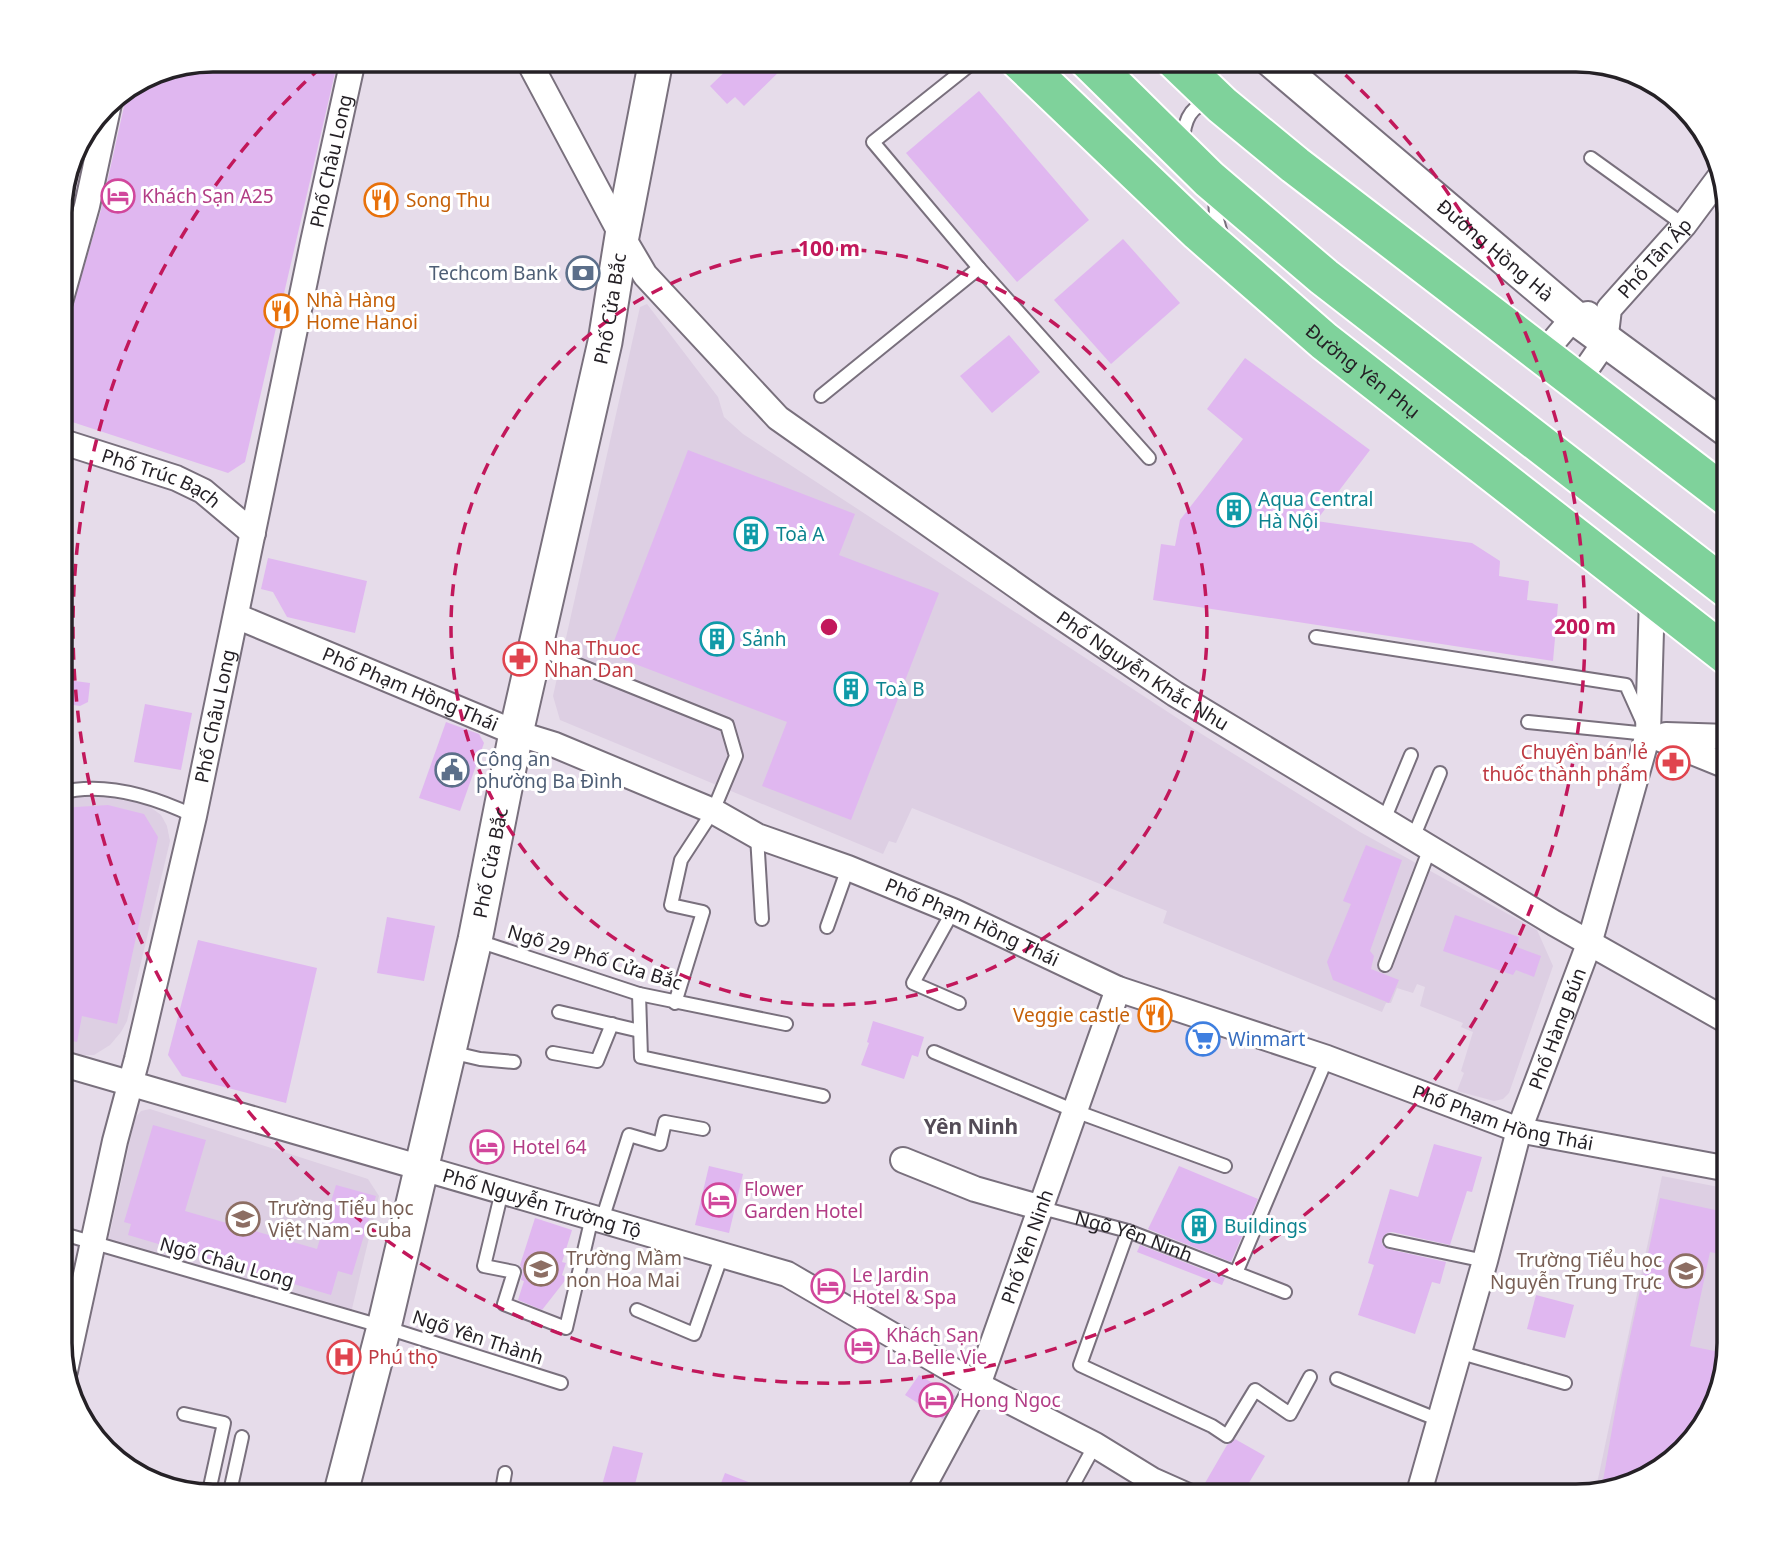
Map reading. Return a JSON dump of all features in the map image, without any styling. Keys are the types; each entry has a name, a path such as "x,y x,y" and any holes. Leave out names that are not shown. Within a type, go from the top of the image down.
{"main road":[{"name":"Đường Yên Phụ","path":"1032,72 1227,258 1324,341 1717,647"},
{"path":"1100,72 1209,179 1324,277 1717,581"},
{"path":"1188,72 1222,105 1295,165 1717,489"}],"street":[{"name":"Phố Châu Long","path":"72,1340 129,1085 194,816 350,72"},
{"name":"Phố Nguyễn Khắc Nhu","path":"534,72 645,275 778,418 1165,687 1590,944 1717,1016"},
{"name":"Phố Cửa Bắc","path":"343,1484 384,1327 475,940 516,733 605,342 654,72"},
{"name":"Đường Hồng Hà","path":"1285,72 1574,317 1717,422"},
{"path":"72,259 105,122"},
{"name":"Phố Tân Ấp","path":"1578,381 1605,342 1609,309 1684,225 1715,184"},
{"name":"Phố Tân Ấp","path":"1574,317 1609,309"},
{"path":"1542,355 1574,317"},
{"name":"Phố Trúc Bạch","path":"72,445 176,478 203,491 253,533"},
{"name":"Phố Hàng Bún","path":"1421,1484 1519,1130 1590,944 1648,734 1652,596"},
{"name":"Phố Phạm Hồng Thái","path":"236,616 516,733 555,745 713,811 757,836 848,867 953,911 1118,989 1327,1058 1519,1130 1717,1167"},
{"path":"1648,734 1717,737"},
{"path":"1648,734 1717,762"},
{"name":"Phố Yên Ninh","path":"924,1484 978,1385 1118,989"},
{"name":"Phố Nguyễn Trường Tộ","path":"72,1067 787,1274 978,1385 1095,1445 1142,1484"},
{"name":"Ngõ Yên Ninh","path":"903,1160 975,1189 1042,1208"}],"lane":[{"path":"961,72 873,142 979,268 1149,458"},
{"path":"1182,153 1184,125 1193,110 1205,103 1222,105"},
{"path":"1591,158 1684,225"},
{"path":"1209,179 1227,258"},
{"path":"821,396 979,268"},
{"path":"1317,637 1626,685 1648,734 1528,722"},
{"path":"536,648 727,725 736,756 713,811 681,860 671,905 703,912 675,1003"},
{"path":"1384,820 1411,755"},
{"path":"1385,965 1440,773"},
{"path":"72,790 79,788 141,795 170,804 194,816"},
{"path":"757,836 762,919"},
{"path":"827,927 848,867"},
{"path":"953,911 913,983 960,1003"},
{"name":"Ngõ 29 Phố Cửa Bắc","path":"475,940 639,994 786,1024"},
{"path":"639,994 640,1057 823,1096"},
{"path":"559,1012 640,1031"},
{"path":"553,1053 597,1061 612,1024"},
{"path":"449,1052 480,1059 514,1062"},
{"path":"934,1052 1074,1111 1225,1166"},
{"path":"1236,1273 1327,1058"},
{"path":"502,1191 484,1266 514,1272 504,1304 566,1328 597,1219 629,1135 660,1144 664,1122 703,1129"},
{"name":"Ngõ Yên Ninh","path":"1042,1208 1128,1231 1285,1292"},
{"path":"1128,1231 1080,1364 1212,1426 1227,1436 1255,1390 1290,1414 1310,1377"},
{"name":"Ngõ Châu Long","path":"72,1237 384,1327"},
{"path":"1390,1241 1485,1261"},
{"path":"637,1310 694,1334 722,1255"},
{"name":"Ngõ Yên Thành","path":"384,1327 561,1383"},
{"path":"1458,1352 1566,1382"},
{"path":"1337,1379 1439,1420"},
{"path":"184,1414 224,1423 211,1484"},
{"path":"232,1484 242,1437"},
{"path":"1074,1484 1095,1445"},
{"path":"503,1484 505,1473"}],"shaded area":[{"path":"647,304 718,397 724,417 743,434 1200,733 1360,832 1537,930 1553,966 1509,1093 1503,1099 1494,1101 1457,1091 1473,1032 1461,1027 1463,1023 1420,1006 1425,987 1417,984 1413,993 1397,988 1391,1003 1386,1003 1382,1012 1163,923 1167,911 912,808 896,843 889,841 883,854 560,720 553,696 640,307"},
{"path":"90,795 146,804 161,815 170,841 127,1021 110,1045 94,1055 72,1055 72,799"},
{"name":"Trường Tiểu học Việt Nam - Cuba","path":"150,1109 368,1179 379,1196 351,1313 108,1242 135,1118 141,1111"},
{"name":"Trường Tiểu học Nguyễn Trung Trực","path":"1662,1176 1717,1187 1717,1343 1715,1371 1710,1388 1688,1429 1662,1455 1638,1470 1597,1483"}],"building":[{"path":"335,72 245,462 228,473 72,422 72,308 101,210 125,104 142,91 168,79 195,73"},
{"path":"725,72 779,72 744,106 735,97 727,104 710,86"},
{"path":"979,91 1089,220 1017,282 906,153"},
{"path":"1123,239 1180,303 1111,364 1054,300"},
{"path":"1009,335 1040,372 992,413 960,376"},
{"name":"Aqua Central Hà Nội","path":"1245,358 1370,450 1316,521 1472,543 1500,561 1499,576 1529,581 1527,600 1558,604 1553,661 1153,600 1161,544 1175,546 1180,520 1243,439 1207,409"},
{"path":"688,450 855,514 839,555 939,593 851,820 762,786 787,722 609,654"},
{"path":"268,558 367,581 355,633 287,617 273,592 261,589"},
{"path":"72,681 90,683 88,702 80,706 72,705"},
{"path":"145,704 192,713 181,770 134,762"},
{"name":"Công an phường Ba Đình","path":"446,722 479,734 484,743 460,811 419,798"},
{"path":"108,805 144,814 158,837 117,1024 82,1016 77,1042 72,1041 72,807"},
{"path":"1366,845 1402,860 1370,951 1374,956 1371,969 1399,980 1389,1003 1333,980 1327,962 1351,904 1343,901"},
{"path":"1455,915 1519,937 1517,947 1541,956 1534,977 1516,970 1513,975 1443,951"},
{"path":"387,917 435,926 424,981 377,973"},
{"path":"198,940 317,968 286,1103 182,1076 168,1055"},
{"path":"873,1021 924,1037 918,1057 912,1055 904,1079 861,1065"},
{"path":"153,1125 206,1140 185,1211 317,1249 336,1185 376,1196 352,1275 338,1271 331,1295 128,1235 131,1224 124,1222"},
{"path":"1434,1144 1482,1157 1472,1192 1467,1191 1450,1245 1392,1232 1382,1239 1382,1244 1388,1249 1446,1262 1440,1284 1432,1282 1415,1334 1358,1315 1374,1265 1368,1263 1390,1189 1418,1197"},
{"name":"Flower Garden Hotel","path":"709,1166 743,1174 729,1233 695,1225"},
{"name":"Buildings","path":"1179,1166 1258,1199 1231,1262 1148,1229"},
{"name":"Trường Tiểu học Nguyễn Trung Trực","path":"1660,1198 1717,1210 1717,1253 1710,1252 1690,1346 1717,1351 1715,1371 1703,1405 1688,1429 1662,1455 1638,1470 1603,1482 1621,1378"},
{"name":"Trường Mầm non Hoa Mai","path":"535,1218 572,1230 562,1262 566,1263 562,1275 567,1278 542,1310 518,1300 524,1281 521,1280 523,1271 520,1265"},
{"path":"1140,1245 1225,1278 1222,1285 1137,1252"},
{"path":"1536,1295 1574,1305 1565,1338 1527,1329"},
{"name":"Hong Ngoc","path":"919,1375 955,1396 943,1419 905,1395"},
{"path":"1235,1439 1265,1456 1248,1484 1204,1484 1227,1445"},
{"path":"613,1446 643,1453 635,1484 602,1484"},
{"path":"725,1473 754,1484 721,1484"}],"place":[{"name":"Khách Sạn A25","path":"118,196"},
{"name":"Song Thu","path":"381,200"},
{"name":"Techcom Bank","path":"583,273"},
{"name":"Nhà Hàng Home Hanoi","path":"281,311"},
{"name":"Aqua Central Hà Nội","path":"1234,510"},
{"name":"Toà A","path":"751,534"},
{"name":"Sảnh","path":"717,639"},
{"name":"Nha Thuoc Nhan Dan","path":"520,659"},
{"name":"Toà B","path":"851,689"},
{"name":"Chuyên bán lẻ thuốc thành phẩm","path":"1673,763"},
{"name":"Công an phường Ba Đình","path":"452,770"},
{"name":"Veggie castle","path":"1155,1015"},
{"name":"Winmart","path":"1203,1039"},
{"name":"Hotel 64","path":"487,1147"},
{"name":"Flower Garden Hotel","path":"719,1200"},
{"name":"Trường Tiểu học Việt Nam - Cuba","path":"243,1219"},
{"name":"Buildings","path":"1199,1226"},
{"name":"Trường Mầm non Hoa Mai","path":"541,1269"},
{"name":"Trường Tiểu học Nguyễn Trung Trực","path":"1686,1271"},
{"name":"Le Jardin Hotel & Spa","path":"828,1286"},
{"name":"Khách Sạn La Belle Vie","path":"862,1346"},
{"name":"Phú thọ","path":"344,1357"},
{"name":"Hong Ngoc","path":"936,1400"}],"district":[{"name":"Yên Ninh","path":"971,1126"}]}
